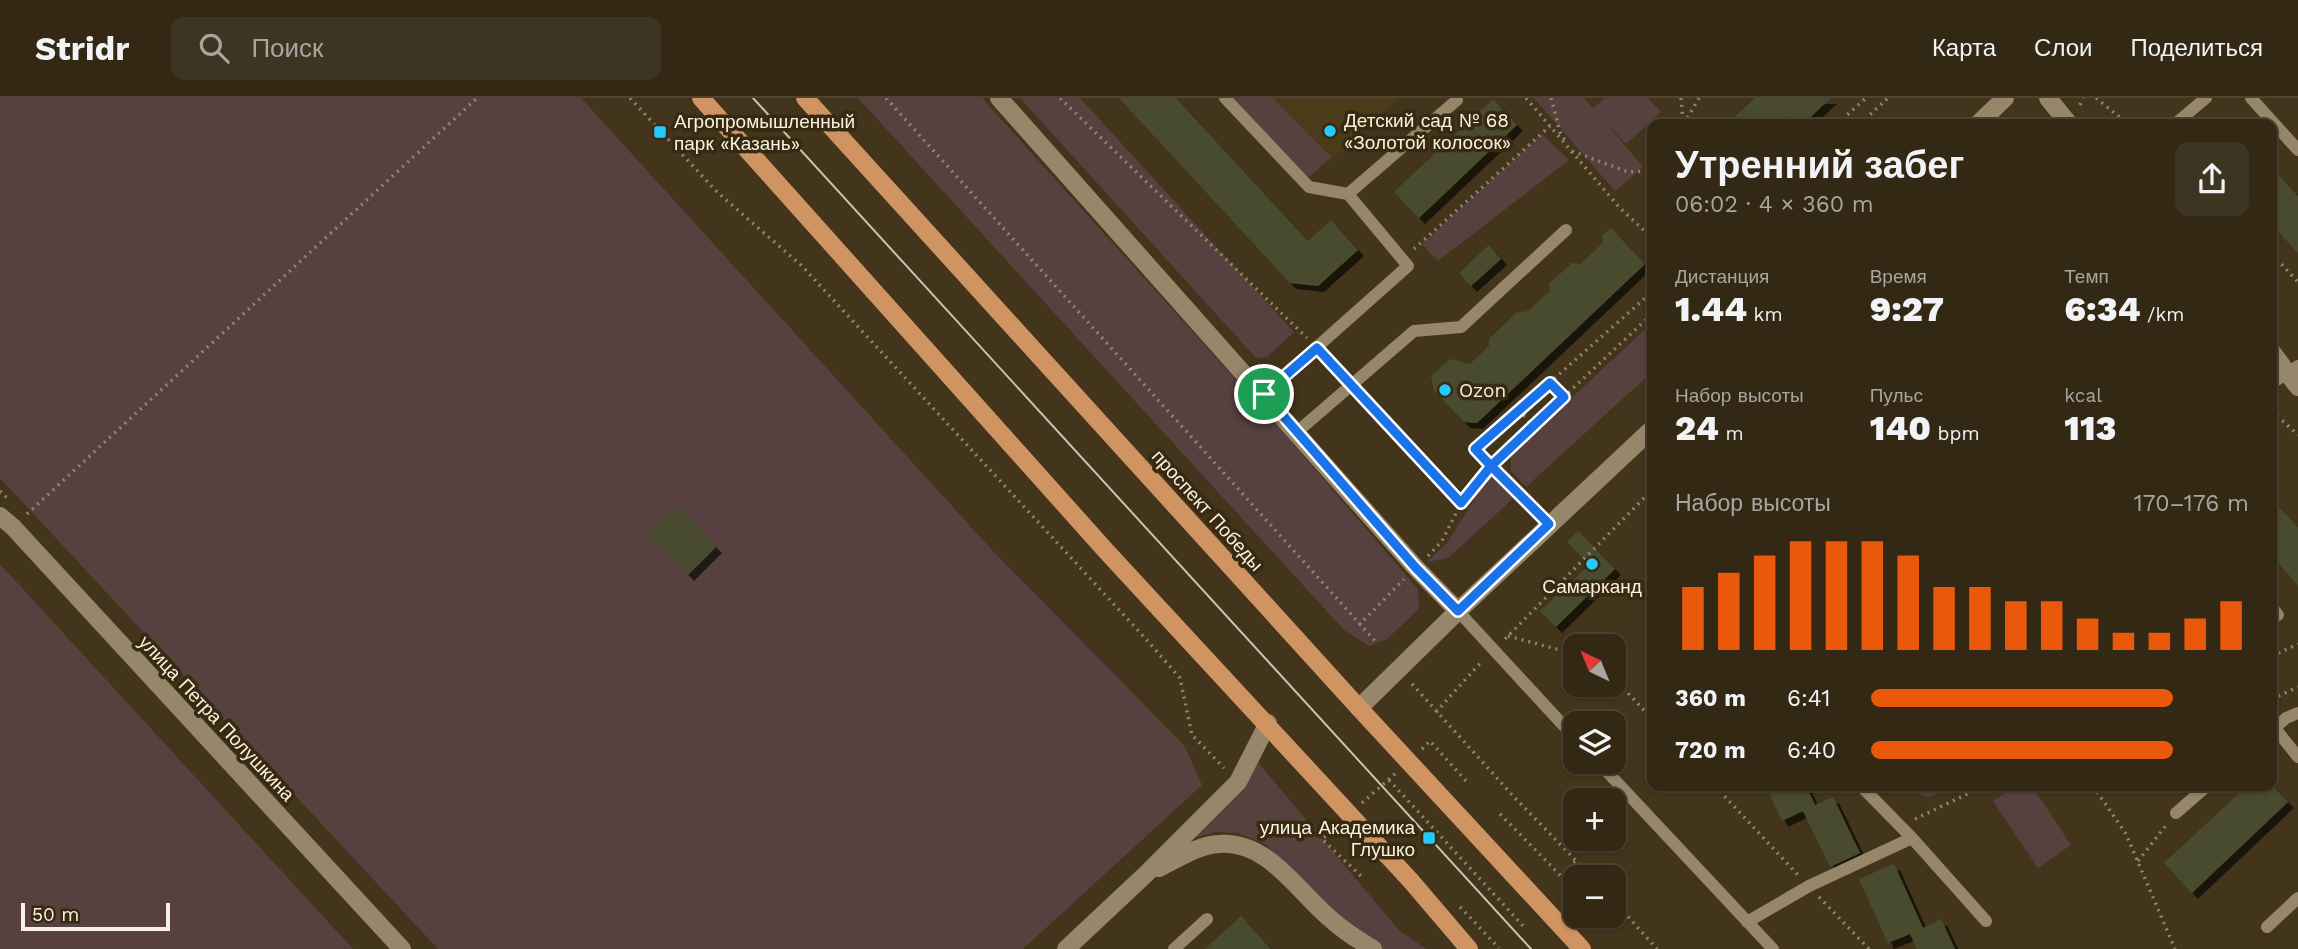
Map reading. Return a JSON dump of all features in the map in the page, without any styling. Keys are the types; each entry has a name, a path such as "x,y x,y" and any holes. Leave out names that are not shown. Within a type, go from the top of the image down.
{"main road":[{"path":"701,98 1107,552 1268,723 1469,949"},
{"name":"проспект Победы","path":"805,98 1359,708 1582,949"}],"street":[{"path":"999,98 1416,568 1458,611"},
{"path":"1983,119 2005,98"},
{"path":"2048,98 2065,119"},
{"path":"2277,360 2289,378"},
{"path":"1359,708 1549,524 1647,434"},
{"name":"улица Петра Полушкина","path":"6,522 402,949"},
{"path":"1066,949 1238,782 1268,723"},
{"path":"1146,874 1202,847 1230,844 1251,849 1269,860 1333,922 1373,949"}],"lane":[{"path":"2181,119 2206,98"},
{"path":"2251,98 2270,119"},
{"path":"1227,99 1308,187 1348,194 1408,266 1264,394"},
{"path":"1348,194 1457,100"},
{"path":"2277,127 2298,150"},
{"path":"1297,432 1414,331 1461,327 1566,230"},
{"path":"1475,449 1549,524"},
{"path":"1458,611 1563,725"},
{"path":"2277,726 2298,713"},
{"path":"2277,733 2298,757"},
{"path":"1609,774 1773,949"},
{"path":"1866,791 1986,920"},
{"path":"2176,813 2201,791"},
{"path":"1747,922 1809,886 1912,838"},
{"path":"2267,927 2298,898"},
{"path":"1174,949 1207,919"}],"path":[{"path":"6,522 477,98"},
{"path":"630,98 717,192 802,266 1146,638 1180,678 1192,735 1224,768"},
{"path":"886,98 1377,643"},
{"path":"1060,98 1317,348 1461,503"},
{"path":"1526,98 1619,207 1647,233"},
{"path":"1551,98 1560,132 1571,151 1628,172 1647,171"},
{"path":"1681,98 1683,119"},
{"path":"1686,119 1699,98"},
{"path":"1843,119 1866,98"},
{"path":"1879,98 1883,103"},
{"path":"1865,119 1888,98"},
{"path":"2080,105 2083,98"},
{"path":"2096,98 2122,119"},
{"path":"1402,260 1550,126"},
{"path":"2277,259 2298,282"},
{"path":"1475,449 1647,296"},
{"path":"1424,560 1442,541 1461,503 1491,466 1647,319"},
{"path":"1550,383 1564,397"},
{"path":"1518,410 1533,426"},
{"path":"2277,416 2298,435"},
{"path":"1502,643 1647,494"},
{"path":"1359,625 1407,576"},
{"path":"1508,636 1563,651"},
{"path":"2277,654 2298,644"},
{"path":"1436,712 1483,660"},
{"path":"1412,684 1581,865"},
{"path":"2277,697 2298,687"},
{"path":"1626,691 1647,714"},
{"path":"1413,757 1430,741 1466,781"},
{"path":"1353,811 1397,772"},
{"path":"1389,780 1525,928"},
{"path":"1720,791 1869,949"},
{"path":"1900,826 1974,791"},
{"path":"2096,791 2126,834 2175,949"},
{"path":"2137,861 2176,813"},
{"path":"1500,814 1561,876 1577,860"},
{"path":"1343,820 1322,839 1361,876"},
{"path":"1626,914 1657,949"}],"shaded area":[{"path":"0,98 581,98 992,550 1184,745 1202,785 1023,949 438,949 0,478"},
{"path":"858,98 982,98 1282,431 1418,589 1419,609 1387,639 1369,646 1344,630"},
{"path":"1020,98 1080,98 1294,332 1267,357 1256,358"},
{"path":"1234,98 1273,98 1331,157 1308,178"},
{"name":"Детский сад № 68 «Золотой колосок»","path":"1266,98 1399,98 1328,163"},
{"path":"1534,98 1584,98 1593,108 1605,98 1648,98 1661,112 1653,119 1647,119 1647,125 1626,144 1605,122 1643,167 1615,191"},
{"path":"1542,134 1569,160 1438,261 1422,244"},
{"path":"1647,328 1647,377 1526,487 1511,471 1511,454"},
{"path":"1494,476 1516,496 1448,558 1427,562 1447,543 1484,484"},
{"path":"0,564 353,949 0,949"},
{"path":"1256,760 1399,930 1426,949 1383,949 1361,937 1265,844 1237,833 1216,832 1193,838"},
{"path":"1915,791 1947,791 1927,797"},
{"path":"2008,791 2035,791 2071,845 2038,868 1993,801"}],"building":[{"path":"1119,98 1176,98 1308,241 1331,220 1358,250 1318,286 1290,283"},
{"path":"1755,98 1831,98 1808,119 1790,119 1787,116 1784,119 1732,119"},
{"path":"1493,99 1517,125 1419,218 1394,192"},
{"path":"2277,173 2298,196 2298,253 2277,230"},
{"path":"1611,228 1645,264 1477,423 1464,422 1434,390 1431,376 1450,359 1470,364 1489,346 1489,339 1516,313 1528,311 1550,291 1549,284 1572,263 1580,264 1603,243 1602,235"},
{"path":"1489,245 1501,259 1471,286 1459,273"},
{"path":"2277,504 2298,527 2298,585 2277,562"},
{"path":"676,506 716,547 688,575 648,534"},
{"path":"1578,531 1615,569 1556,627 1540,611 1589,565 1567,542"},
{"path":"1768,791 1808,791 1815,805 1833,797 1860,853 1830,867 1803,811 1782,821"},
{"path":"2242,791 2277,791 2288,802 2192,893 2164,863"},
{"path":"1894,864 1923,928 1941,919 1955,949 1917,949 1910,934 1888,943 1859,879"},
{"path":"1241,916 1271,949 1205,949"}],"tram line":[{"path":"753,98 1531,949"}],"place":[{"name":"Детский сад № 68 «Золотой колосок»","path":"1330,131"},
{"name":"Агропромышленный парк «Казань»","path":"660,132"},
{"name":"Ozon","path":"1445,390"},
{"name":"Самарканд","path":"1592,564"},
{"name":"улица Академика Глушко","path":"1429,838"}],"route":[{"path":"1264,394 1317,348 1461,503 1491,466 1475,449 1550,383 1564,397 1491,466 1549,524 1458,611 1416,568 1264,394"}]}
